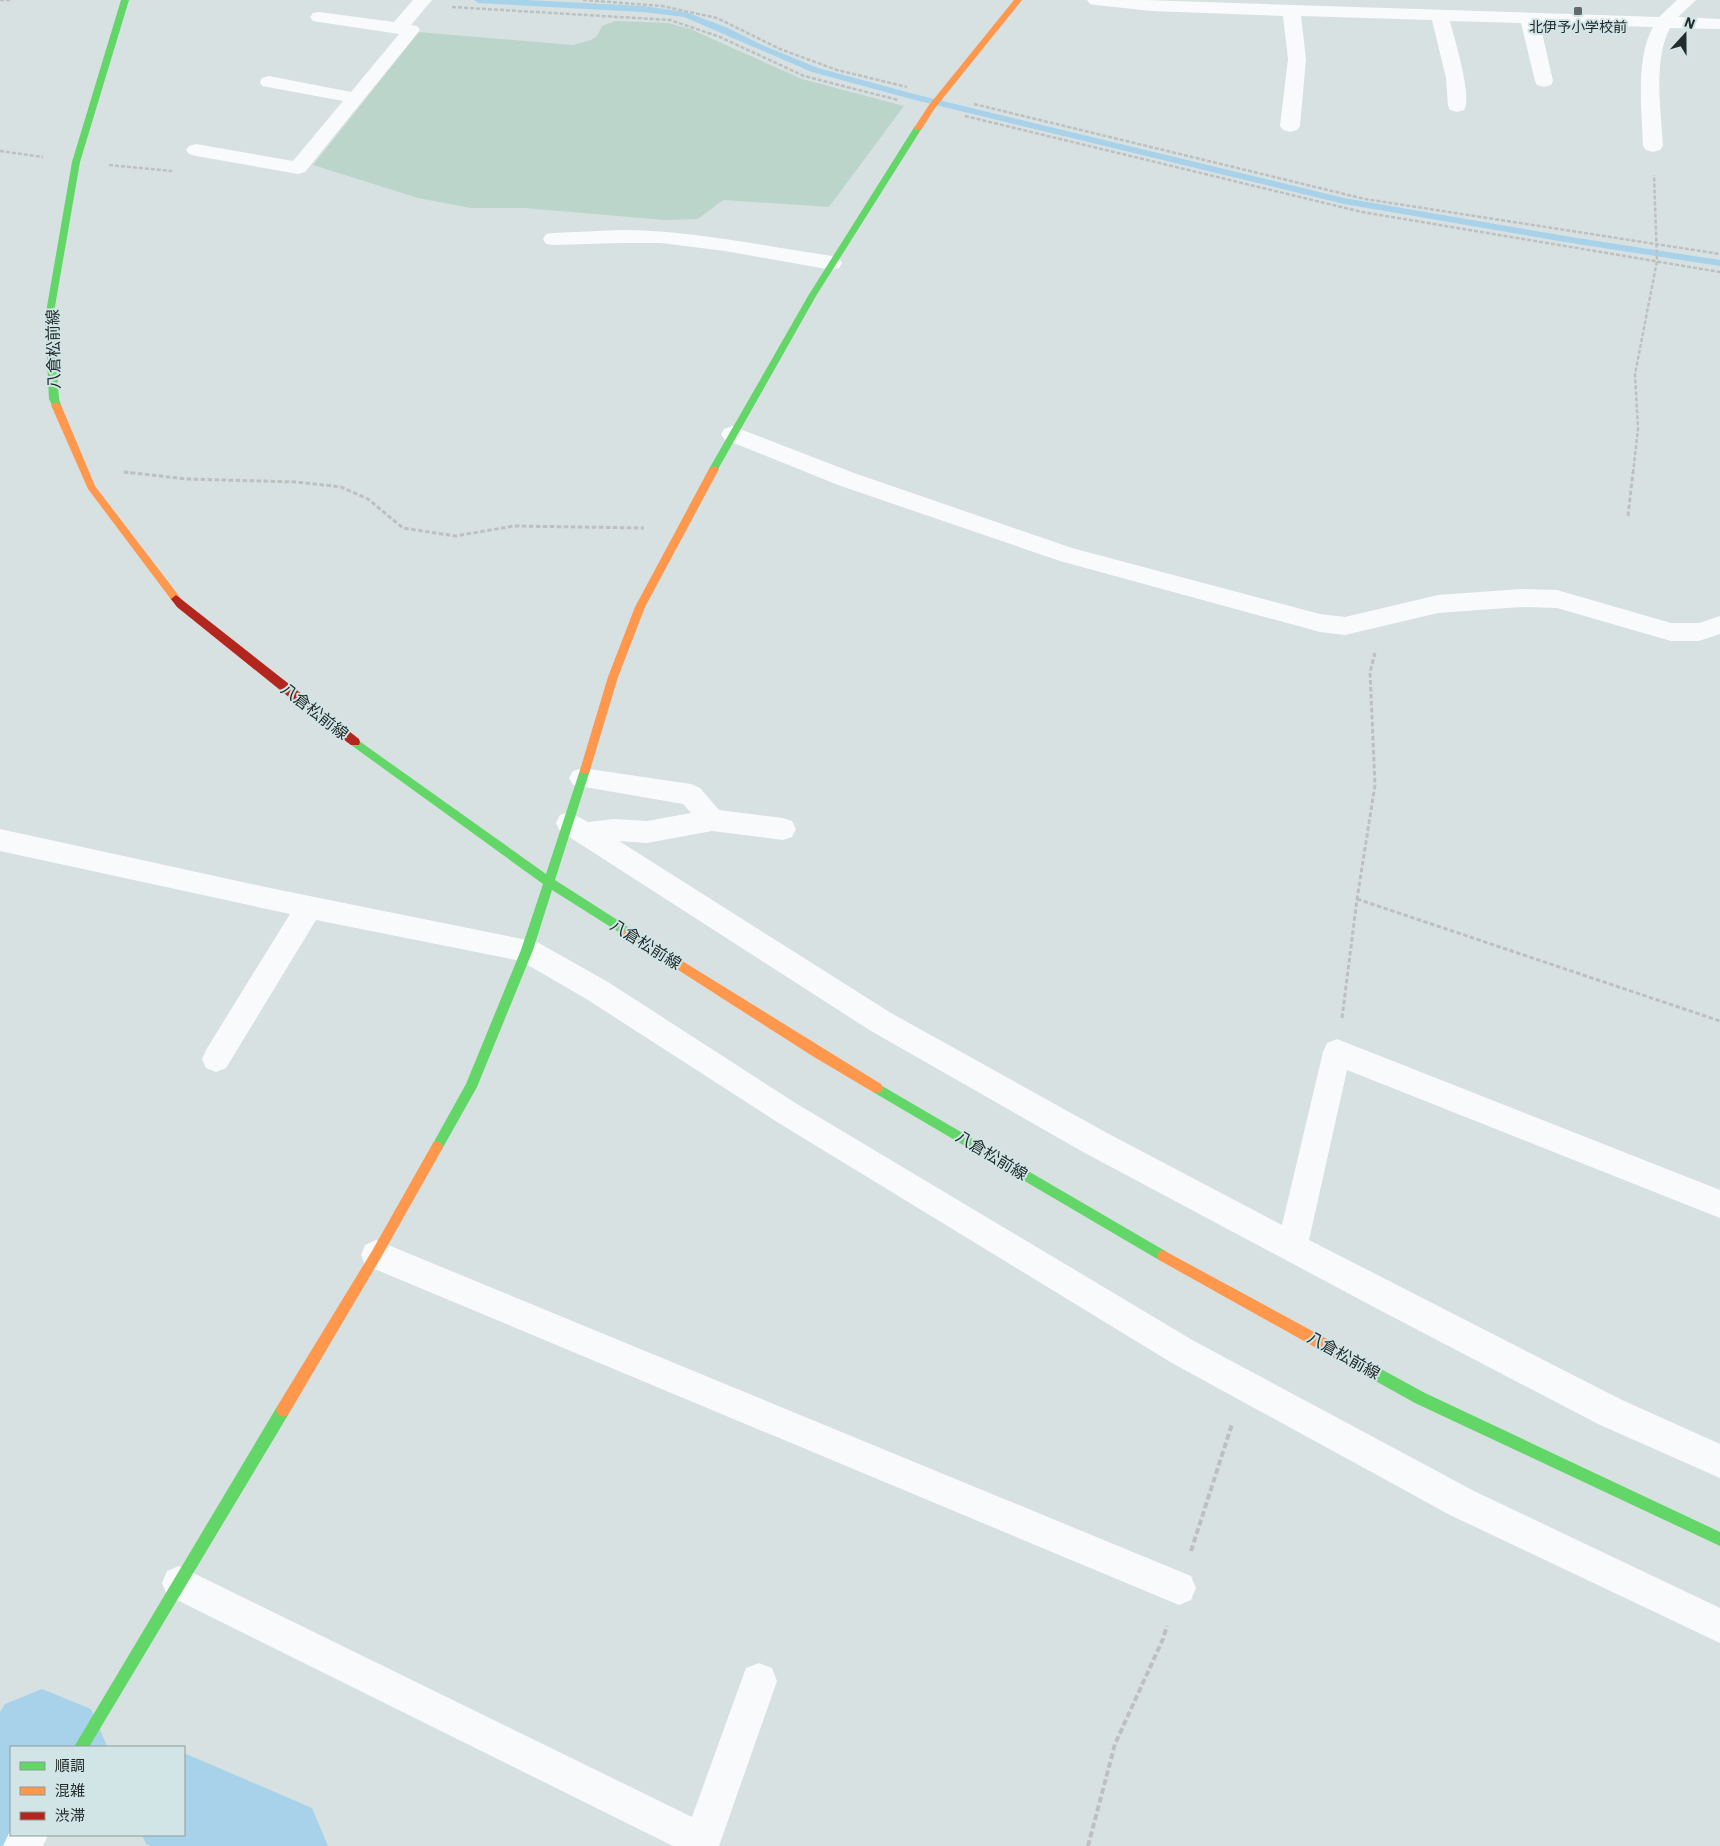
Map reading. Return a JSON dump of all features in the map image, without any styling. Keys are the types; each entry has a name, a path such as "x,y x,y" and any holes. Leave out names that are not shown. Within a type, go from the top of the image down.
{"main road":[{"name":"八倉松前線","path":"125,0 76,162 49,318 54,399 91,487 180,604 324,720 549,882 818,1053 1105,1222 1420,1398 1720,1539"},
{"path":"82,1746 376,1255 471,1087 527,950 549,882 576,828 582,778 613,677 637,616 732,434 832,264 896,160 941,96 1018,0"}],"street":[{"path":"1096,0 1151,6 1720,24"},
{"path":"1653,146 1652,89 1654,47 1664,22 1687,0"},
{"path":"398,28 420,3"},
{"path":"1290,10 1297,58 1290,126"},
{"path":"1439,14 1455,78 1457,106"},
{"path":"196,150 298,168 411,30 318,17"},
{"path":"1529,17 1544,81"},
{"path":"269,82 356,98"},
{"path":"553,239 614,235 662,237 701,241 832,264"},
{"path":"732,434 846,479 1068,555 1320,623 1346,626 1438,604 1520,598 1557,599 1671,632 1699,632 1720,625"},
{"path":"582,778 691,795 712,820"},
{"path":"576,828 647,832 712,820 783,829"},
{"path":"576,828 882,1022 1096,1143 1610,1412 1720,1461"},
{"path":"0,840 309,907 527,950 598,991 787,1113 1184,1352 1462,1503 1720,1626"},
{"path":"216,1059 309,907"},
{"path":"1292,1247 1338,1052 1469,1106 1720,1204"},
{"path":"376,1255 1179,1588"},
{"path":"179,1583 701,1844 760,1681"}],"path":[{"path":"0,0 11,0"},
{"path":"583,0 662,6 688,10 717,18 780,49 837,70 1365,198 1720,254"},
{"path":"420,3 670,20 720,37 804,76 1362,212 1720,272"},
{"path":"1628,516 1638,428 1634,374 1657,260 1653,146"},
{"path":"0,150 76,162"},
{"path":"83,468 187,479 297,482 341,487 368,499 403,528 455,536 514,526 682,528"},
{"path":"1338,1052 1356,899 1375,785 1370,672 1375,653 1398,613"},
{"path":"1356,899 1720,1021"}],"green space":[{"path":"616,21 668,23 690,29 802,79 904,106 829,207 723,200 698,219 665,220 524,208 471,208 418,198 313,165 419,32 573,45 591,40 597,36 602,26"}],"waterway":[{"path":"478,0 643,9 686,15 815,70 911,96 1344,201 1571,240 1720,263"},
{"path":"39,1746 42,1741 54,1746"},
{"path":"0,1808 10,1792"},
{"path":"185,1806 274,1846"}],"traffic: fast":[{"path":"56,405 54,399 49,318 76,162 125,0"},
{"path":"714,469 812,296 918,128"},
{"path":"355,742 549,882 629,933"},
{"path":"437,1147 471,1087 527,950 585,770"},
{"path":"877,1088 1163,1256"},
{"path":"1359,1364 1420,1398 1720,1539"},
{"path":"82,1746 283,1410"}],"traffic: slow":[{"path":"918,128 932,107 1018,0"},
{"path":"56,405 91,487 176,599"},
{"path":"585,770 613,677 640,607 714,469"},
{"path":"629,933 818,1053 877,1088"},
{"path":"283,1410 376,1255 437,1147"},
{"path":"1163,1256 1359,1364"}],"traffic: jam":[{"path":"176,599 325,720 355,742"}],"place":[{"name":"北伊予小学校前","path":"1578,11"}]}
